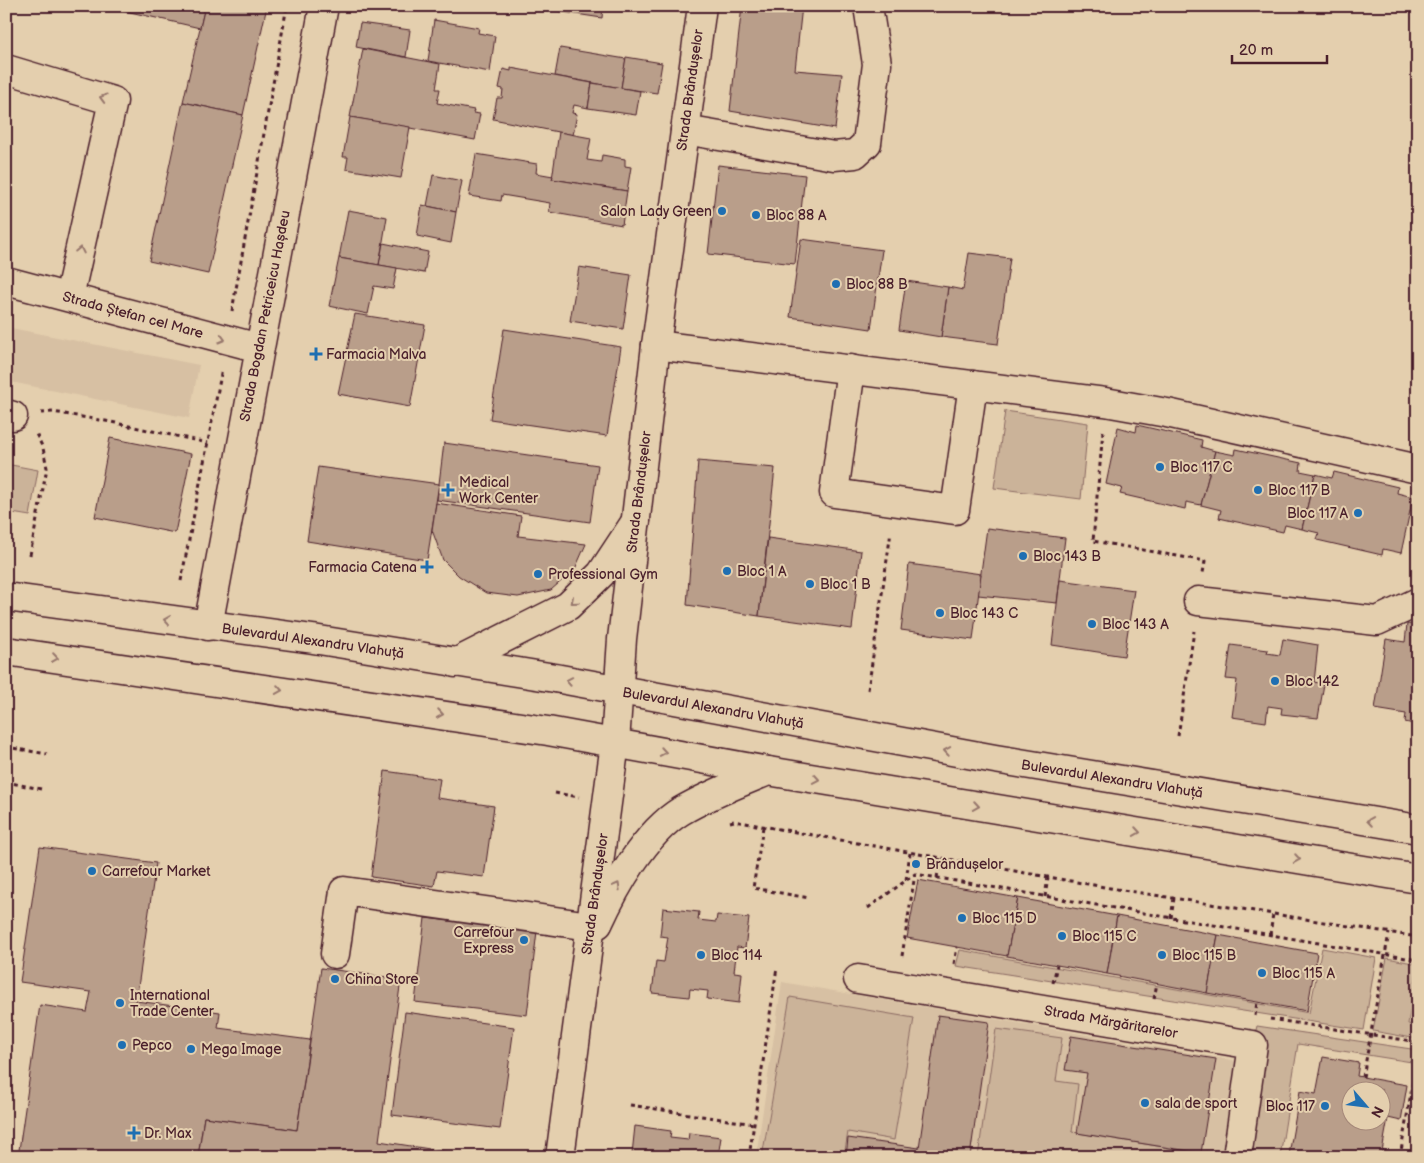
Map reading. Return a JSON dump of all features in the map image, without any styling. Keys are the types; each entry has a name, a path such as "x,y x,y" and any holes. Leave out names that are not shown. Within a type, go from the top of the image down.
{"main road":[{"name":"Strada Bogdan Petriceicu Hașdeu","path":"208,626 324,6"},
{"name":"Strada Brândușelor","path":"560,1157 615,743 617,691 656,345 702,6"},
{"path":"685,130 834,156 855,154 867,144 877,64 868,6"},
{"path":"6,69 113,101 69,297"},
{"name":"Strada Ștefan cel Mare","path":"6,281 259,348"},
{"path":"656,345 1106,402 1167,413 1418,469"},
{"path":"851,369 834,493 954,510 973,385"},
{"path":"455,663 568,606 601,574 636,521"},
{"name":"Bulevardul Alexandru Vlahuță","path":"6,597 313,639 995,759 1418,829"},
{"path":"1198,601 1377,622 1418,602"},
{"path":"6,651 231,682 615,743 768,771 1418,879"},
{"path":"335,954 344,890 589,936 625,872 650,840 680,812 768,771"},
{"name":"Strada Mărgăritarelor","path":"858,979 1254,1045 1237,1157"}],"path":[{"path":"181,581 227,340 287,6"},
{"path":"1106,402 1093,541 1205,561 1178,736"},
{"path":"10,415 52,412 111,422 208,443"},
{"path":"10,415 36,434 43,448 47,468 30,555"},
{"path":"868,690 895,502"},
{"path":"6,747 46,754"},
{"path":"6,782 41,789"},
{"path":"726,824 734,821 1048,877 1418,937"},
{"path":"763,826 753,888 809,898"},
{"path":"906,881 910,853"},
{"path":"937,878 940,858"},
{"path":"910,960 901,959 915,874"},
{"path":"868,908 915,874 1418,960"},
{"path":"1045,896 1048,877"},
{"path":"1171,918 1174,898"},
{"path":"1270,935 1273,914"},
{"path":"1363,1077 1369,1034 1389,933"},
{"path":"957,947 953,967 962,969"},
{"path":"1053,983 1057,965"},
{"path":"749,1157 777,966"},
{"path":"1044,982 1062,985"},
{"path":"1154,1000 1157,984"},
{"path":"1145,998 1163,1001"},
{"path":"1254,1016 1257,1002"},
{"path":"1248,1015 1418,1042"},
{"path":"1400,1157 1418,1052"},
{"path":"630,1105 754,1124"}],"shaded area":[{"path":"6,327 199,365 189,418 6,381"},
{"path":"1005,411 1088,423 1081,499 994,488"},
{"path":"6,464 38,470 30,516 6,512"},
{"path":"1322,948 1376,958 1364,1030 956,966 960,950 1309,1013"},
{"path":"1387,958 1418,964 1408,1024 1418,1026 1418,1039 1373,1031"},
{"path":"782,982 1237,1061 1222,1157 756,1157"},
{"path":"790,997 914,1018 894,1140 848,1132 844,1157 762,1157"},
{"path":"1257,1026 1418,1050 1418,1063 1298,1044 1280,1157 1248,1157 1266,1040 1254,1038"},
{"path":"996,1029 1062,1038 1056,1081 1078,1084 1072,1132 1200,1153 1207,1151 1206,1157 978,1157"}],"building":[{"path":"106,6 131,6 130,12"},
{"path":"131,6 205,6 200,28 130,12"},
{"path":"205,6 267,6 243,115 183,102"},
{"path":"523,6 603,6 602,18"},
{"path":"742,6 802,6 795,70 842,74 835,129 730,111"},
{"path":"434,20 479,28 478,33 495,36 490,72 428,61"},
{"path":"360,23 410,30 406,57 356,47"},
{"path":"560,48 626,59 621,88 555,76"},
{"path":"363,49 440,64 436,89 440,89 437,103 474,110 473,113 480,114 475,140 350,117"},
{"path":"626,57 662,63 657,93 621,88"},
{"path":"511,68 592,83 588,108 574,105 572,113 577,114 573,135 493,119 497,98 502,98 503,89 499,88 503,69 511,71"},
{"path":"592,83 640,91 636,115 588,108"},
{"path":"183,102 243,115 208,274 149,261"},
{"path":"350,117 410,127 401,178 346,169 348,157 343,157"},
{"path":"559,132 591,138 587,160 601,162 602,155 625,159 625,166 631,167 627,191 552,179"},
{"path":"476,154 537,164 536,173 553,176 552,179 627,191 622,225 549,212 550,203 502,195 501,201 469,196"},
{"name":"Bloc 88 A","path":"718,165 805,175 795,264 708,254"},
{"path":"433,175 462,181 456,212 427,206"},
{"path":"422,205 456,212 451,243 417,236"},
{"path":"348,210 387,217 379,265 339,258"},
{"name":"Bloc 88 B","path":"801,239 882,250 871,329 790,317"},
{"path":"383,243 428,252 424,273 379,265"},
{"path":"969,253 1010,258 998,344 941,337 948,287 963,290"},
{"path":"339,258 397,268 393,289 374,286 368,314 329,306"},
{"path":"579,267 631,275 623,329 570,321"},
{"path":"906,281 948,287 941,337 899,330"},
{"path":"355,314 425,325 410,407 338,394"},
{"path":"504,329 621,347 607,436 490,419"},
{"name":"Bloc 117 C","path":"1137,425 1202,440 1201,447 1215,451 1201,505 1186,502 1185,509 1120,494 1122,488 1106,484 1118,427 1136,432"},
{"path":"110,438 191,454 175,533 95,517"},
{"path":"444,443 598,465 590,522 437,500"},
{"name":"Bloc 117 B","path":"1236,449 1301,463 1300,471 1315,474 1302,529 1285,525 1283,532 1219,518 1221,510 1201,505 1215,451 1235,455"},
{"name":"Bloc 1 A","path":"698,461 775,468 759,616 687,605"},
{"path":"318,467 439,484 427,560 307,541"},
{"name":"Bloc 117 A","path":"1334,472 1398,487 1397,493 1413,497 1401,553 1383,549 1382,555 1317,540 1319,533 1302,529 1315,474 1332,478"},
{"path":"436,503 521,516 518,536 586,544 575,569 551,590 518,597 486,593 459,576 443,560 432,530"},
{"name":"Bloc 143 B","path":"987,528 1065,538 1057,603 978,595"},
{"name":"Bloc 1 B","path":"768,538 861,551 852,629 759,616"},
{"name":"Bloc 143 C","path":"909,564 981,574 973,640 901,630"},
{"name":"Bloc 143 A","path":"1060,580 1134,590 1124,656 1052,645"},
{"path":"1407,624 1418,625 1418,725 1405,722 1406,714 1375,709 1386,639 1405,642"},
{"name":"Bloc 142","path":"1283,639 1318,645 1314,682 1324,684 1318,718 1281,714 1282,708 1268,706 1266,722 1232,717 1237,680 1226,679 1231,645 1268,650 1267,653 1280,655"},
{"path":"385,771 440,779 437,798 494,806 484,877 437,871 434,886 371,877"},
{"name":"International Trade Center","path":"40,847 156,863 136,1001 220,1012 218,1028 310,1040 297,1130 204,1117 198,1157 18,1157 40,1005 87,1012 91,992 20,982"},
{"name":"Bloc 115 D","path":"918,880 1018,898 1007,956 907,938"},
{"name":"Bloc 115 C","path":"1018,898 1117,916 1107,974 1007,956"},
{"name":"Bloc 114","path":"663,908 699,912 698,920 716,922 717,915 749,918 745,948 737,947 734,972 742,973 739,1003 707,999 708,991 690,989 689,997 652,993 656,961 664,962 668,937 660,936"},
{"name":"Bloc 115 B","path":"1117,916 1218,935 1207,993 1107,974"},
{"path":"425,918 537,931 527,1015 415,1002"},
{"name":"Bloc 115 A","path":"1218,935 1317,953 1307,1011 1207,993"},
{"path":"321,968 401,979 379,1141 480,1157 198,1157 204,1117 297,1130"},
{"path":"1418,990 1418,1025 1412,1024"},
{"path":"405,1012 514,1027 500,1129 392,1115"},
{"path":"938,1015 989,1022 970,1157 846,1157 848,1138 919,1148"},
{"name":"sala de sport","path":"1071,1036 1216,1059 1201,1153 1077,1133 1087,1073 1065,1070"},
{"name":"Bloc 117","path":"1323,1057 1359,1063 1357,1076 1379,1080 1342,1080 1342,1130 1386,1130 1381,1157 1289,1155 1300,1091 1316,1094"},
{"name":"Bloc 117","path":"1392,1082 1407,1085 1401,1121 1392,1119"},
{"path":"635,1126 671,1131 670,1138 688,1140 689,1133 721,1137 718,1157 639,1157 640,1155 632,1154"}],"place":[{"name":"Salon Lady Green","path":"722,211"},
{"name":"Bloc 88 A","path":"756,215"},
{"name":"Bloc 88 B","path":"836,284"},
{"name":"Farmacia Malva","path":"316,354"},
{"name":"Bloc 117 C","path":"1160,467"},
{"name":"Medical Work Center","path":"448,490"},
{"name":"Bloc 117 B","path":"1258,490"},
{"name":"Bloc 117 A","path":"1358,513"},
{"name":"Bloc 143 B","path":"1023,556"},
{"name":"Farmacia Catena","path":"427,567"},
{"name":"Bloc 1 A","path":"727,571"},
{"name":"Professional Gym","path":"538,574"},
{"name":"Bloc 1 B","path":"810,584"},
{"name":"Bloc 143 C","path":"940,613"},
{"name":"Bloc 143 A","path":"1092,624"},
{"name":"Bloc 142","path":"1275,681"},
{"name":"Brândușelor","path":"916,864"},
{"name":"Carrefour Market","path":"92,871"},
{"name":"Bloc 115 D","path":"962,918"},
{"name":"Bloc 115 C","path":"1062,936"},
{"name":"Carrefour Express","path":"524,940"},
{"name":"Bloc 114","path":"701,955"},
{"name":"Bloc 115 B","path":"1162,955"},
{"name":"Bloc 115 A","path":"1262,973"},
{"name":"China Store","path":"335,979"},
{"name":"International Trade Center","path":"120,1003"},
{"name":"Pepco","path":"122,1045"},
{"name":"Mega Image","path":"191,1049"},
{"name":"sala de sport","path":"1145,1103"},
{"name":"Bloc 117","path":"1325,1106"},
{"name":"Dr. Max","path":"134,1133"}]}
